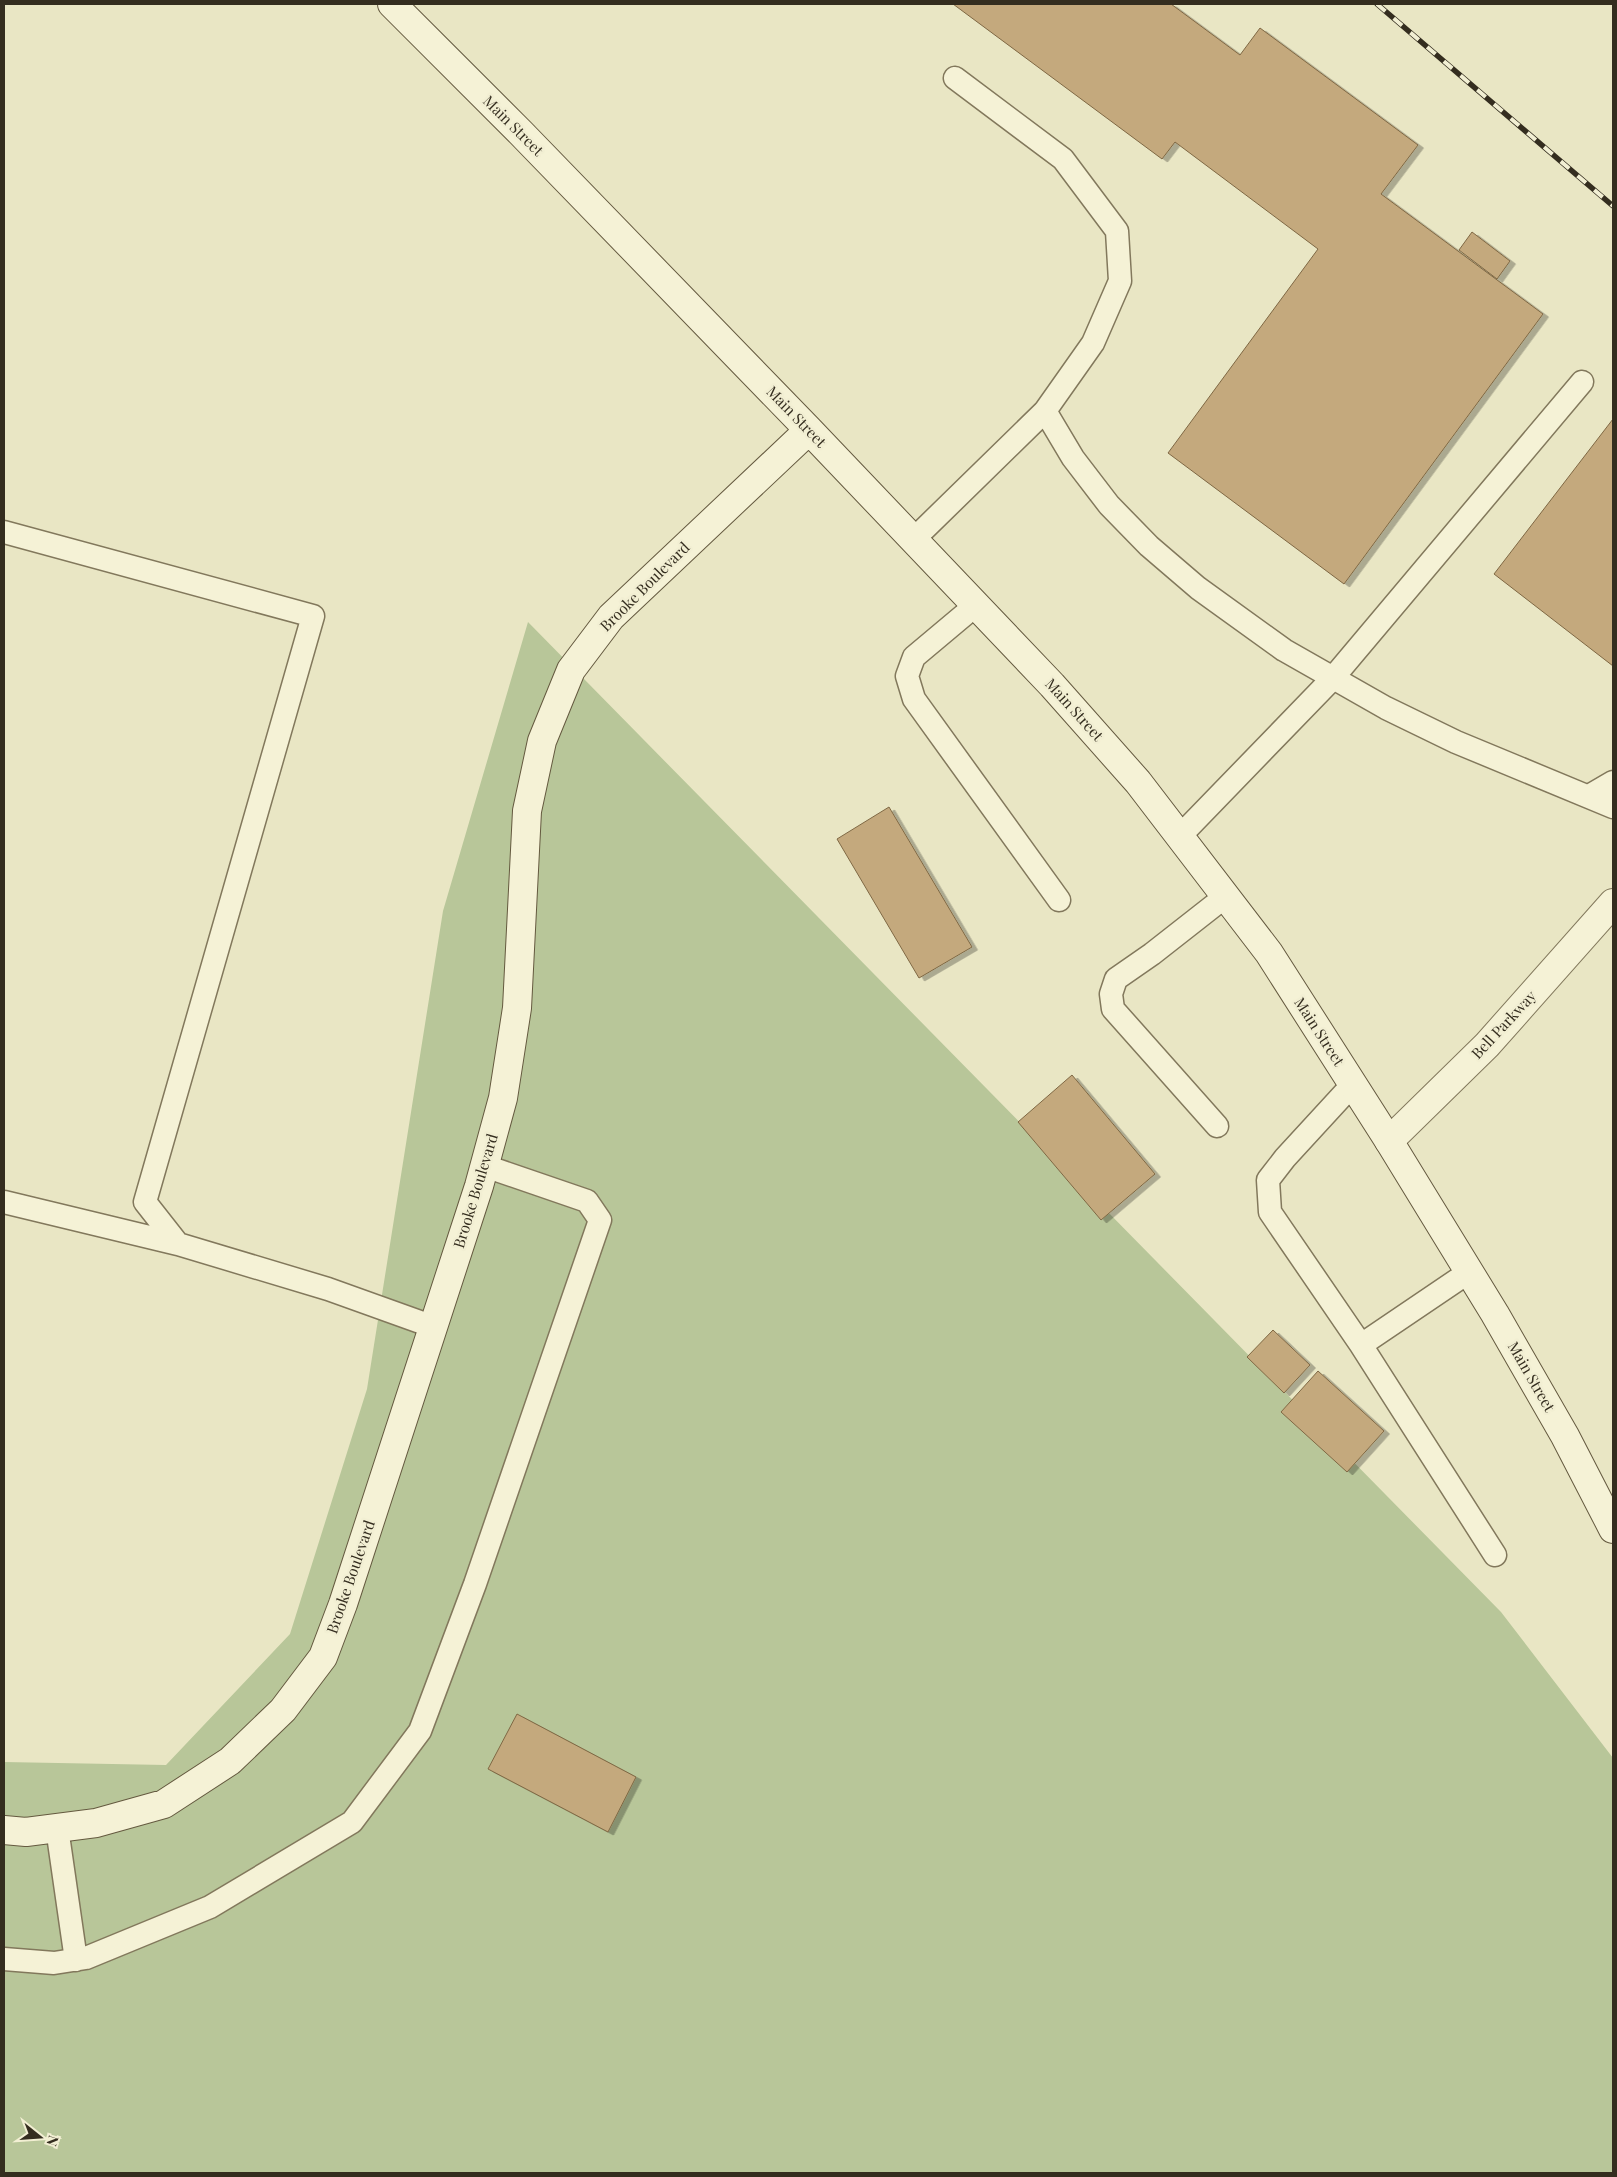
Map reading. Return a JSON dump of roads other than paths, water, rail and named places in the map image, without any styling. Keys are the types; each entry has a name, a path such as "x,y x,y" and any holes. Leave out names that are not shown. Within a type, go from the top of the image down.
{"street":[{"name":"Main Street","path":"392,4 521,133 809,430 1052,685 1138,782 1269,953 1389,1141 1470,1272 1565,1436 1613,1529"},
{"name":"Brooke Boulevard","path":"4,1830 26,1832 96,1823 164,1804 230,1761 284,1710 323,1657 343,1604 434,1327 485,1166 503,1098 518,1008 528,811 542,741 571,670 610,617 809,430"},
{"name":"Bell Parkway","path":"1389,1141 1487,1045 1613,903"}],"lane":[{"path":"914,540 1045,411 1093,343 1120,281 1117,232 1063,160 955,78"},
{"path":"1180,836 1332,679 1582,382"},
{"path":"1045,411 1073,458 1109,505 1150,546 1198,588 1284,650 1332,679 1456,742 1613,807"},
{"path":"4,532 313,616 145,1202 178,1244"},
{"path":"976,605 914,657 907,676 914,699 1059,900"},
{"path":"1589,796 1613,782"},
{"path":"1217,1126 1113,1008 1111,994 1116,978 1152,954 1226,896"},
{"path":"1352,1084 1285,1158 1268,1180 1270,1212 1361,1345 1495,1554"},
{"path":"4,1958 54,1963 86,1958 210,1907 352,1822 420,1732 475,1584 600,1220 587,1200 485,1166"},
{"path":"4,1202 178,1244 328,1289 434,1327"},
{"path":"1361,1345 1470,1272"},
{"path":"57,1828 76,1960"}],"railway":[{"path":"1377,4 1613,206"}]}
